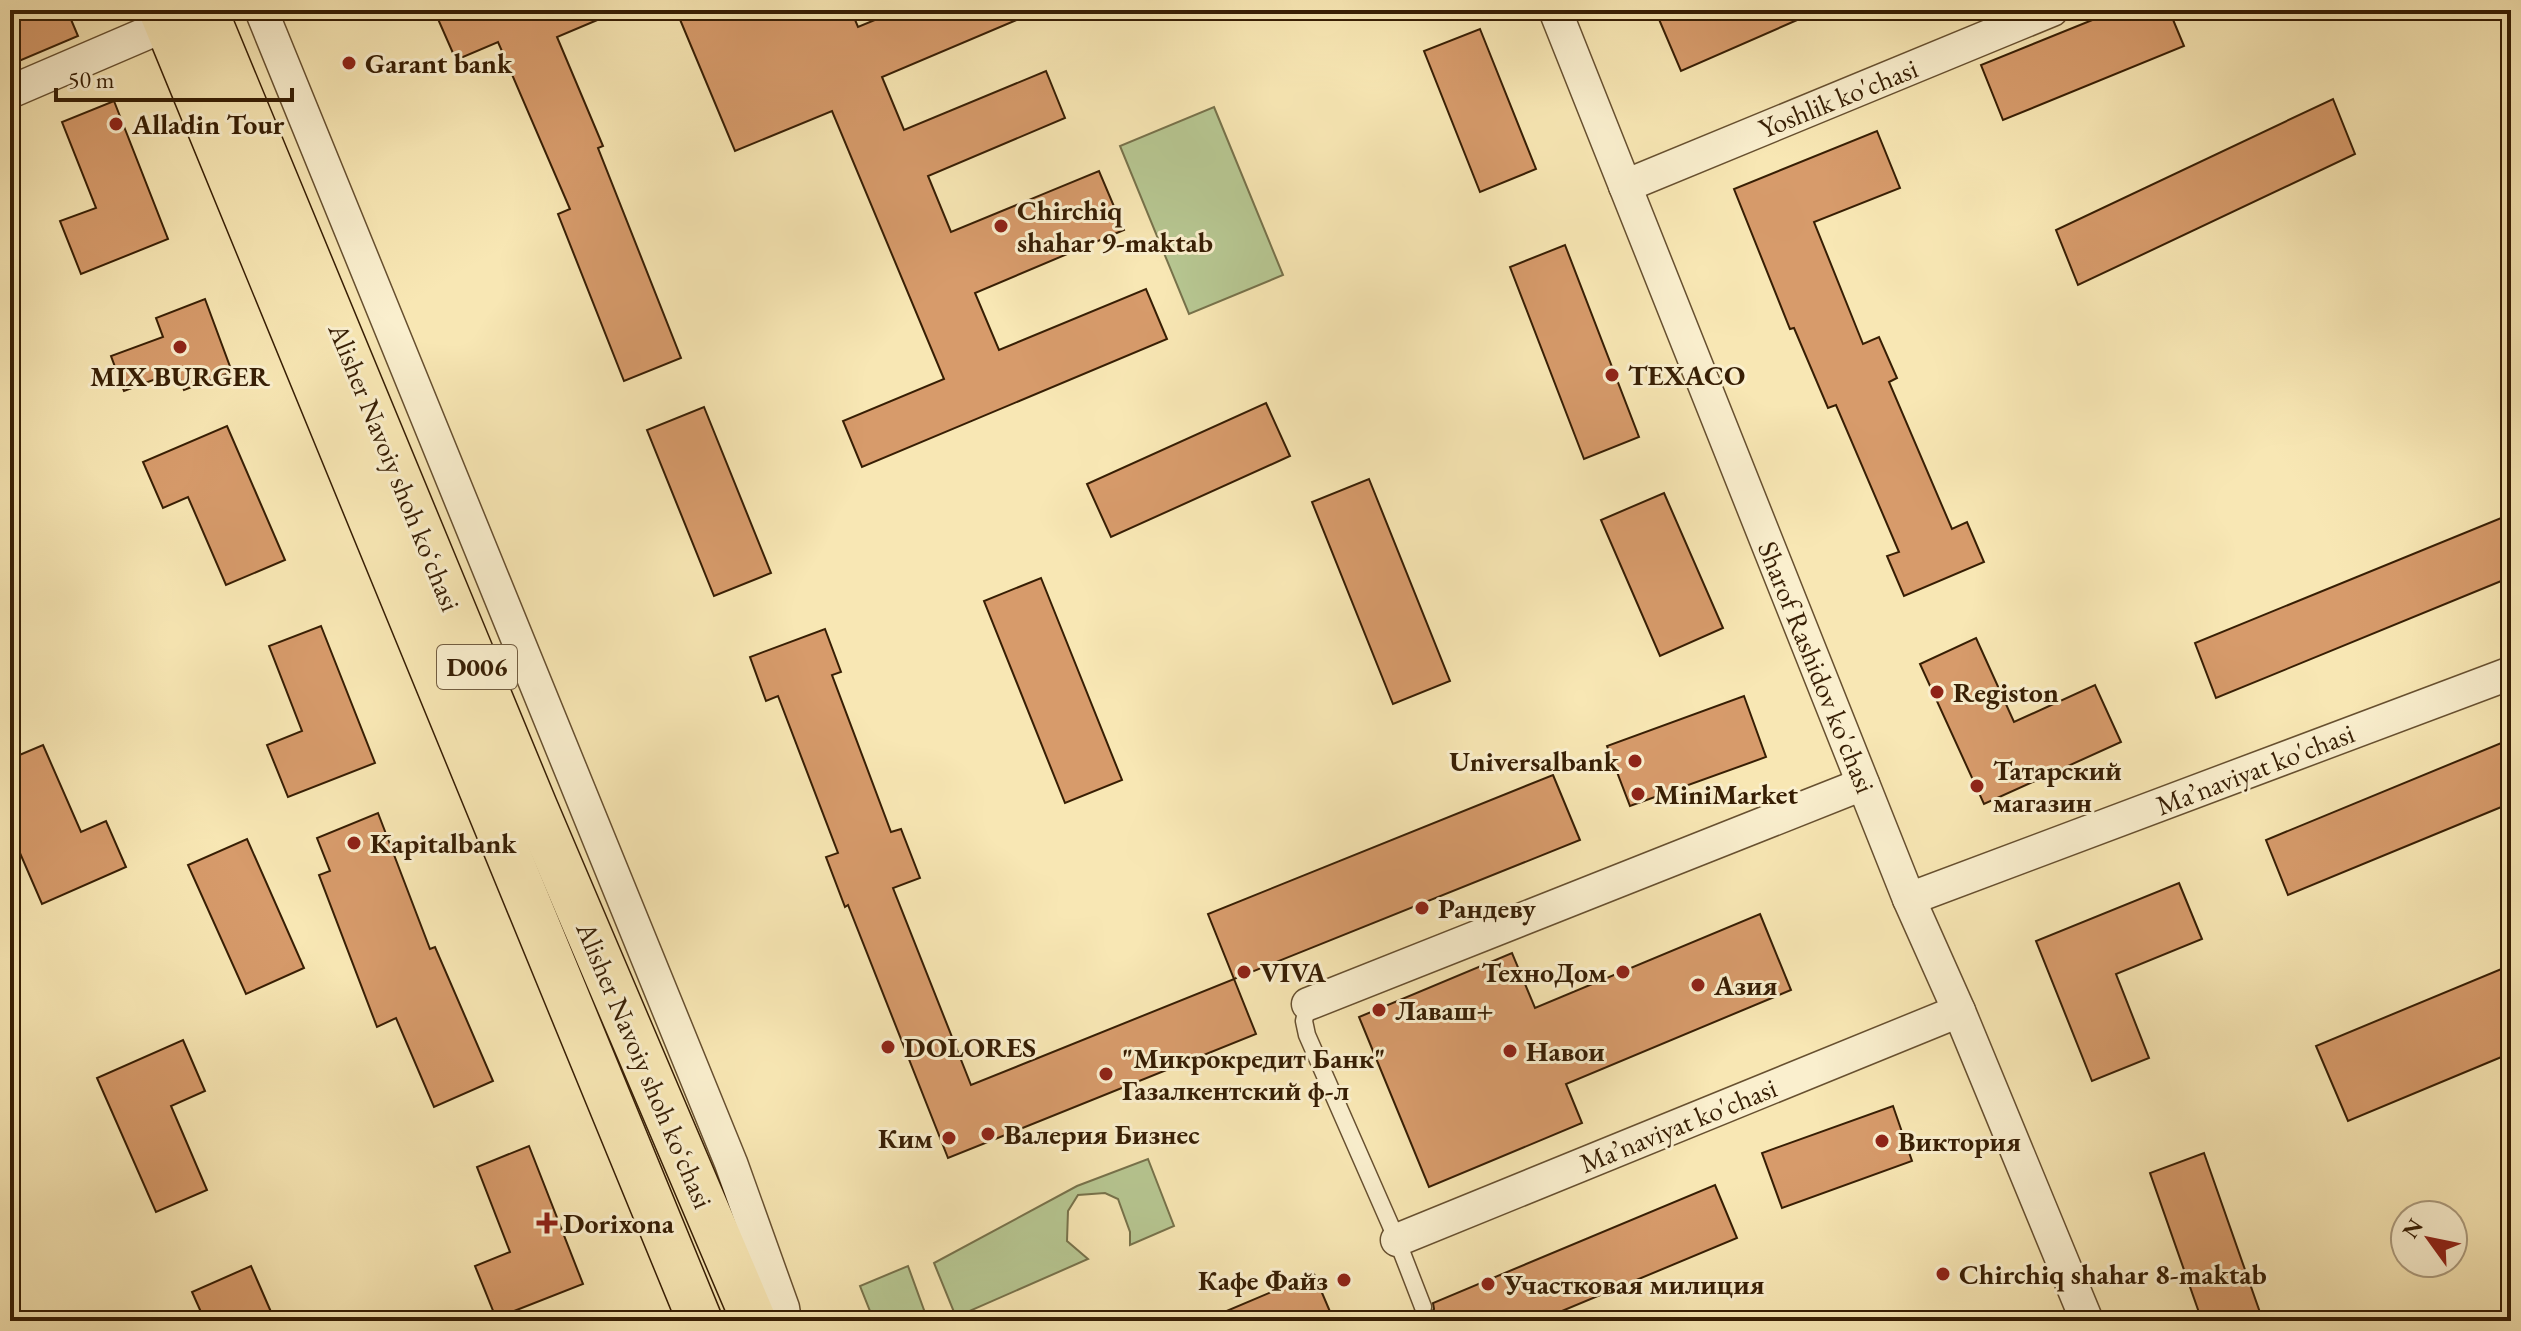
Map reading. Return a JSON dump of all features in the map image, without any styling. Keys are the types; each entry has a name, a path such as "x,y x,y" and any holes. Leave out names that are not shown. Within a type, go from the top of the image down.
{"main road":[{"name":"Alisher Navoiy shoh koʻchasi","path":"198,15 700,1321"},
{"name":"Alisher Navoiy shoh koʻchasi","path":"198,15 754,1321"}],"street":[{"name":"Alisher Navoiy shoh koʻchasi","path":"261,10 731,1163 785,1321"},
{"name":"Sharof Rashidov ko'chasi","path":"1555,10 1909,899 1959,1011 2087,1321"},
{"name":"Yoshlik ko'chasi","path":"1625,186 2052,10"},
{"path":"10,92 198,15"},
{"name":"Ma’naviyat ko'chasi","path":"1909,899 2511,673"},
{"path":"1308,1004 1863,784"},
{"name":"Ma’naviyat ko'chasi","path":"1397,1240 1959,1011"}],"lane":[{"path":"1308,1004 1304,1021 1307,1035 1423,1307"}],"green space":[{"path":"1214,107 1283,275 1189,314 1120,146"},
{"path":"1148,1159 1174,1226 1130,1245 1130,1232 1118,1199 1105,1193 1078,1195 1068,1211 1067,1241 1088,1259 956,1317 934,1263 1077,1186"},
{"path":"908,1266 928,1321 874,1321 860,1286"}],"building":[{"path":"10,10 67,10 78,36 19,61 10,41"},
{"path":"434,10 621,10 557,37 603,146 598,148 681,358 624,381 558,214 570,209 498,42 456,60"},
{"path":"676,10 851,10 858,27 899,10 1040,10 882,77 904,130 1046,71 1065,118 928,176 951,232 1099,171 1124,230 975,293 999,350 1146,289 1167,339 862,467 843,421 944,379 832,111 735,151"},
{"path":"1655,10 1820,10 1681,71"},
{"path":"2117,10 2169,10 2184,46 2003,120 1981,65"},
{"path":"1480,29 1536,169 1480,192 1424,51"},
{"path":"2333,99 2355,154 2078,285 2056,230"},
{"path":"114,101 168,239 81,274 60,221 96,208 62,122"},
{"path":"1877,131 1900,188 1814,222 1863,344 1879,337 1897,378 1889,382 1952,529 1967,522 1984,562 1904,596 1887,556 1899,552 1836,405 1828,408 1794,328 1790,329 1734,189"},
{"path":"1565,245 1639,437 1584,459 1510,267"},
{"name":"MIX BURGER","path":"205,299 232,372 184,390 177,371 124,391 111,356 163,337 156,318"},
{"path":"1266,403 1290,456 1111,537 1087,484"},
{"path":"704,407 771,573 714,596 647,430"},
{"path":"227,426 285,560 226,585 188,497 163,508 143,462"},
{"path":"1369,479 1450,681 1393,704 1312,502"},
{"path":"1664,493 1723,628 1660,656 1601,520"},
{"path":"2511,514 2511,577 2216,698 2195,643"},
{"path":"1041,578 1122,780 1065,803 984,601"},
{"path":"321,626 375,763 288,797 267,745 302,731 269,646"},
{"path":"825,629 841,672 832,675 891,832 901,829 920,878 893,888 971,1085 1234,979 1256,1034 948,1158 826,857 838,853 778,696 766,701 750,657"},
{"path":"1976,638 2014,722 2095,685 2121,742 1984,804 1920,664"},
{"path":"1744,696 1766,757 1630,806 1607,746"},
{"path":"2511,739 2511,803 2288,895 2266,840"},
{"path":"43,745 81,832 106,821 126,867 42,904 10,830 10,759"},
{"path":"1553,775 1580,840 1234,979 1208,914"},
{"path":"378,813 430,949 435,947 493,1081 434,1107 396,1018 377,1027 319,875 330,871 317,838"},
{"path":"247,839 304,968 246,994 188,865"},
{"path":"2179,883 2202,939 2116,974 2149,1058 2092,1081 2036,941"},
{"name":"Навои","path":"1760,914 1791,990 1566,1084 1582,1123 1429,1187 1359,1017 1512,953 1535,1008"},
{"path":"2511,965 2511,1053 2348,1121 2316,1046"},
{"path":"183,1040 205,1091 171,1106 207,1190 156,1212 97,1078"},
{"path":"1893,1106 1912,1161 1782,1208 1762,1153"},
{"path":"529,1146 583,1284 496,1318 475,1266 510,1252 477,1167"},
{"path":"2204,1153 2263,1321 2202,1321 2150,1173"},
{"path":"1715,1185 1737,1238 1538,1321 1390,1321 1413,1311 1421,1318 1428,1317 1434,1309 1433,1303"},
{"path":"251,1266 275,1321 205,1321 192,1292"},
{"path":"1314,1274 1334,1321 1203,1321"}],"place":[{"name":"Garant bank","path":"349,63"},
{"name":"Alladin Tour","path":"116,124"},
{"name":"Chirchiq shahar 9-maktab","path":"1001,226"},
{"name":"MIX BURGER","path":"180,347"},
{"name":"TEXACO","path":"1612,375"},
{"name":"Registon","path":"1937,692"},
{"name":"Universalbank","path":"1635,761"},
{"name":"Татарский магазин","path":"1977,786"},
{"name":"MiniMarket","path":"1638,794"},
{"name":"Kapitalbank","path":"354,843"},
{"name":"Рандеву","path":"1422,908"},
{"name":"VIVA","path":"1244,972"},
{"name":"ТехноДом","path":"1623,972"},
{"name":"Азия","path":"1698,985"},
{"name":"Лаваш+","path":"1379,1010"},
{"name":"DOLORES","path":"888,1047"},
{"name":"Навои","path":"1510,1051"},
{"name":"\"Микрокредит Банк\" Газалкентский ф-л","path":"1106,1074"},
{"name":"Валерия Бизнес","path":"988,1134"},
{"name":"Ким","path":"949,1138"},
{"name":"Виктория","path":"1882,1141"},
{"name":"Dorixona","path":"547,1223"},
{"name":"Chirchiq shahar 8-maktab","path":"1943,1274"},
{"name":"Кафе Файз","path":"1344,1280"},
{"name":"Участковая милиция","path":"1488,1284"}]}
